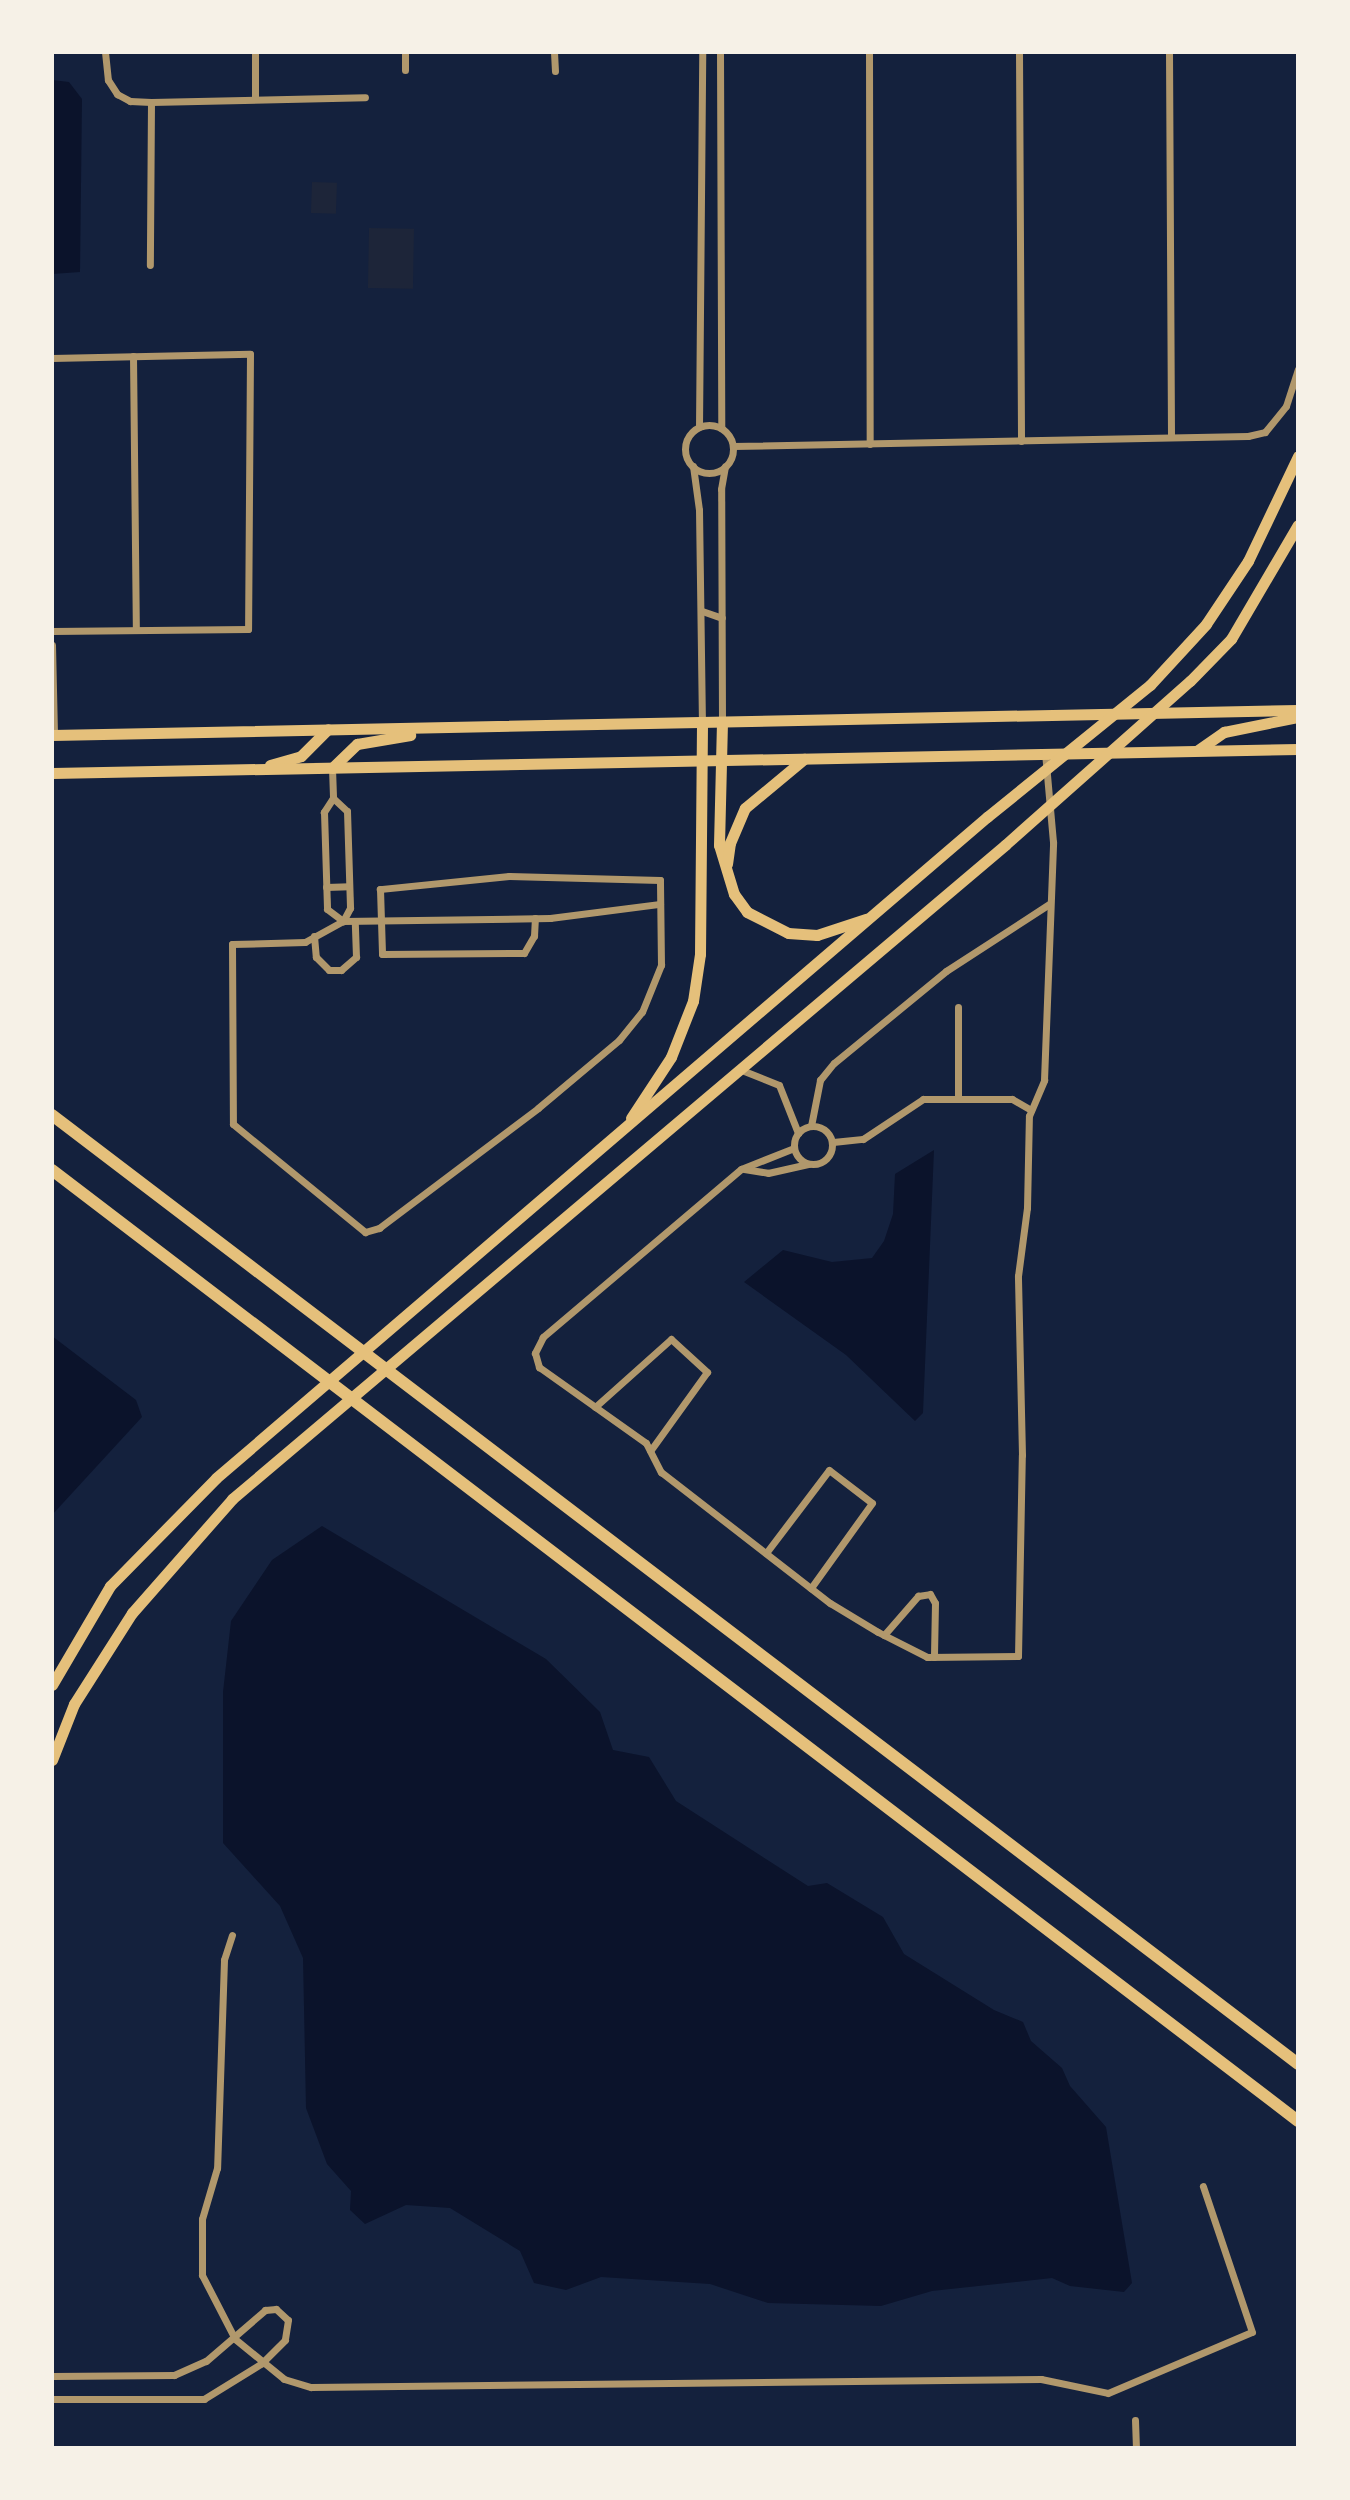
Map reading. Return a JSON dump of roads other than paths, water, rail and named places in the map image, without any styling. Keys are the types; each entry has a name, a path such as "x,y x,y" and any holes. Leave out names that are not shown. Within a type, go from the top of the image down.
{"highway":[{"path":"52,1115 1298,2064"},
{"path":"52,1170 1298,2121"}],"main road":[{"path":"52,1685 110,1586 175,1516 987,817 1150,685 1206,624 1248,561 1298,456"},
{"path":"52,1760 74,1704 132,1613 232,1499 313,1434 737,1069 1005,845 1190,681 1231,639 1298,525"},
{"path":"53,735 328,729 446,730 1298,710"},
{"path":"1198,750 1224,732 1298,717"},
{"path":"624,1129 671,1057 693,1001 700,954 702,722"},
{"path":"722,722 719,845 726,873 747,912 788,933 817,935 870,918"},
{"path":"254,770 301,756 328,729"},
{"path":"332,768 357,744 446,730"},
{"path":"52,773 1298,749"},
{"path":"726,873 730,843 745,808 804,759"}],"street":[{"path":"105,52 108,80 117,94 130,101 365,97"},
{"path":"255,52 255,99"},
{"path":"405,52 405,70"},
{"path":"554,52 555,71"},
{"path":"702,52 699,427 686,447 693,466 702,611 702,722"},
{"path":"720,52 721,428 733,446"},
{"path":"869,52 870,444"},
{"path":"1019,52 1021,441"},
{"path":"1169,52 1171,437"},
{"path":"702,90 720,90"},
{"path":"150,265 151,102"},
{"path":"52,358 250,354 248,629 52,631"},
{"path":"133,356 136,630"},
{"path":"733,446 1021,441 1265,432 1286,406 1298,369"},
{"path":"699,427 721,428"},
{"path":"722,722 721,489 733,446"},
{"path":"693,466 713,472 725,466"},
{"path":"702,611 722,618"},
{"path":"52,645 53,735"},
{"path":"794,1148 741,1169 543,1337 535,1353 539,1367 650,1451 661,1472 811,1588 884,1635 934,1657 1018,1656 1022,1646 1018,1276 1031,1110 1044,1080 1053,842 1045,753"},
{"path":"332,768 333,798 324,812 327,909 343,921 535,918 660,904"},
{"path":"333,798 347,811 350,908 343,921 294,943 232,944 233,1124 365,1232 379,1228 538,1108 619,1040 642,1012 661,965 660,880 509,876 380,889 382,954 524,953 534,936 535,918"},
{"path":"326,887 349,886"},
{"path":"811,1126 820,1080 834,1063 946,971 1049,904"},
{"path":"314,936 316,957 329,970 341,970 356,957 355,922"},
{"path":"958,1007 958,1099"},
{"path":"737,1069 779,1085 798,1133 794,1148"},
{"path":"833,1142 863,1139 923,1099 1012,1099 1031,1110"},
{"path":"741,1169 768,1173 826,1160 833,1142 827,1131 811,1126 798,1133"},
{"path":"794,1148 808,1164"},
{"path":"595,1407 671,1339 707,1372 650,1451"},
{"path":"766,1553 829,1470 872,1503 811,1588"},
{"path":"884,1635 918,1596 930,1594 935,1603 934,1657"},
{"path":"232,1935 224,1960 217,2168 202,2219 202,2275 235,2339 284,2379 311,2387 1041,2379 1108,2393 1252,2332 1203,2186"},
{"path":"52,2376 174,2375 206,2361 265,2310 283,2313 288,2320 285,2340 262,2363 204,2399 52,2399"},
{"path":"1135,2420 1136,2448"}]}
